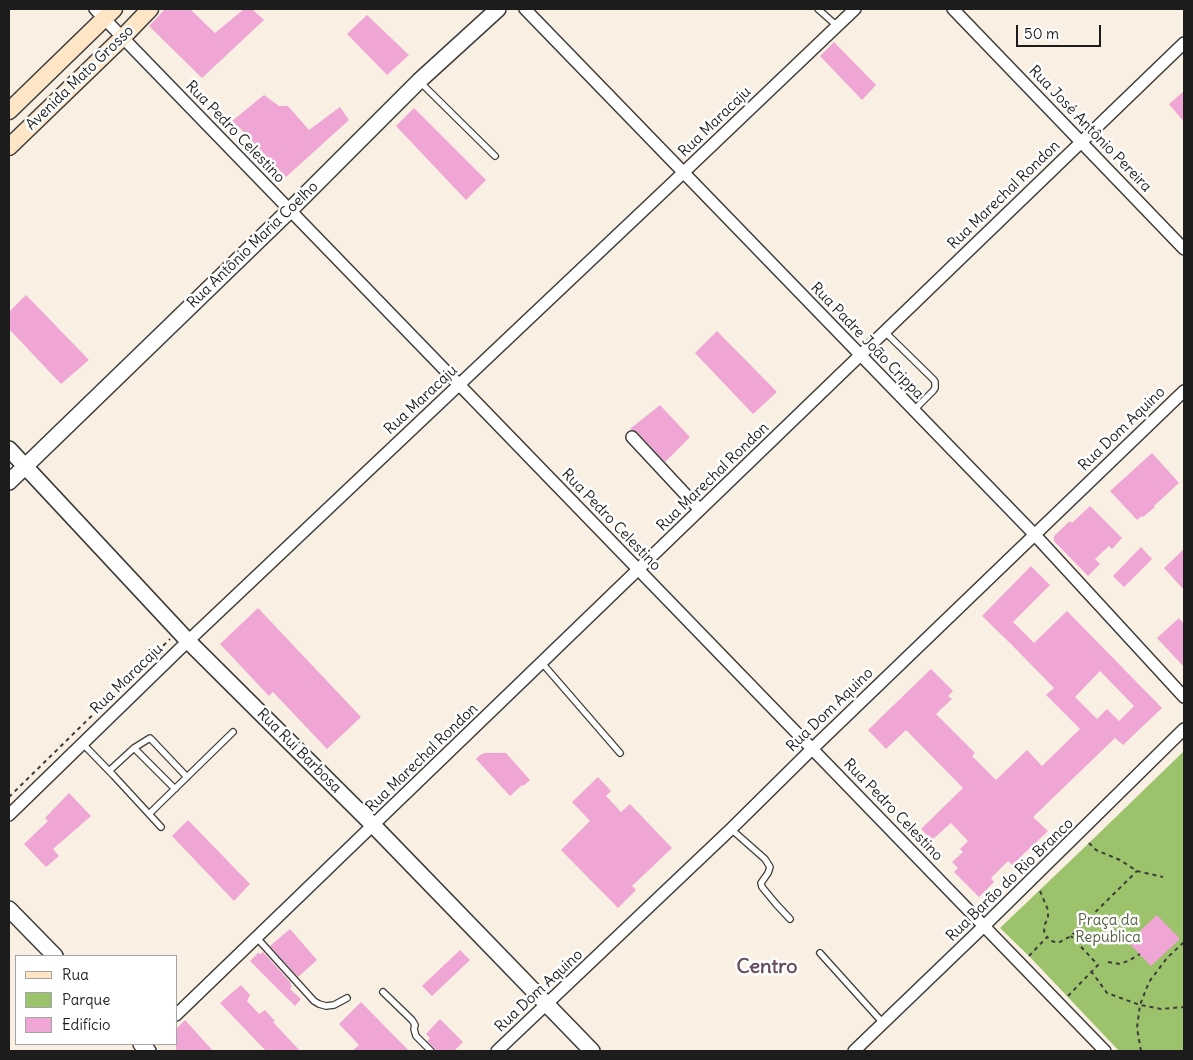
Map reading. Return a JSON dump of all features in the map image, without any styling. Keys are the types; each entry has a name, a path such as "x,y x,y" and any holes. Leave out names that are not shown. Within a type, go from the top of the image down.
{"main road":[{"name":"Avenida Mato Grosso","path":"9,148 150,9"},
{"name":"Avenida Mato Grosso","path":"9,111 104,12"}],"street":[{"name":"Rua Antônio Maria Coelho","path":"9,482 290,210 419,81 498,9"},
{"name":"Rua Padre João Crippa","path":"525,9 1034,535 1184,697"},
{"name":"Rua Maracaju","path":"9,815 188,641 855,9"},
{"name":"Rua José Antônio Pereira","path":"953,9 1184,249"},
{"name":"Rua Pedro Celestino","path":"104,12 123,37 1105,1051"},
{"name":"Rua Marechal Rondon","path":"178,1013 1184,43"},
{"name":"Rua Dom Aquino","path":"497,1051 731,829 1184,390"},
{"path":"632,437 700,510"},
{"name":"Rua Rui Barbosa","path":"9,449 188,641 373,825 592,1051"},
{"name":"Rua Barão do Rio Branco","path":"854,1051 1184,729"},
{"path":"9,909 54,955"}],"lane":[{"path":"818,9 836,25"},
{"path":"419,81 495,156"},
{"path":"885,332 935,382 933,391 914,410"},
{"path":"542,663 620,753"},
{"path":"149,814 233,732"},
{"path":"110,771 134,748 150,738 187,777"},
{"path":"82,743 161,827"},
{"path":"134,748 175,789"},
{"path":"731,829 765,859 770,867 761,883 762,887 790,919"},
{"path":"257,938 314,1001 326,1006 334,1005 347,998"},
{"path":"820,953 883,1024"},
{"path":"383,992 412,1020 415,1024 416,1036 431,1051"}],"path":[{"path":"9,797 172,637"},
{"path":"1089,843 1096,850 1120,860 1137,871 1163,877"},
{"path":"1040,891 1048,910 1044,931 1047,937 1058,943 1071,936 1137,871"},
{"path":"1067,997 1098,966 1071,936"},
{"path":"1030,956 1047,937"},
{"path":"1141,1051 1137,1028 1140,1004 1149,982 1167,958 1184,942"},
{"path":"1108,962 1120,964 1140,954"},
{"path":"1091,971 1108,993 1161,1009 1184,1007"}],"green space":[{"name":"Praça da Republica","path":"1184,751 1184,1051 1119,1051 1000,928"}],"building":[{"path":"165,9 190,9 215,33 244,9 252,9 264,20 202,78 149,26"},
{"path":"367,15 409,55 387,75 347,34"},
{"path":"834,42 876,85 862,100 820,56"},
{"path":"1184,91 1184,122 1169,104"},
{"path":"264,95 279,106 288,106 309,130 340,107 349,120 286,177 232,121"},
{"path":"414,108 486,180 466,200 396,126"},
{"path":"26,295 89,360 61,384 9,329 9,312"},
{"path":"717,331 777,392 753,414 695,353"},
{"path":"660,405 690,437 665,462 637,432 630,429"},
{"path":"1152,453 1179,483 1155,507 1137,520 1110,491"},
{"path":"1090,506 1122,538 1112,549 1109,546 1095,559 1100,564 1088,576 1054,541 1054,536 1070,521 1072,523"},
{"path":"1141,547 1152,559 1124,587 1113,576"},
{"path":"1184,549 1184,590 1164,568"},
{"path":"1031,566 1050,585 1013,622 1034,643 1067,611 1162,708 1123,745 1115,738 1033,817 1048,831 1012,865 1008,861 991,878 994,882 979,897 954,872 958,868 952,862 963,852 960,849 968,841 951,823 932,840 921,829 963,788 906,730 886,749 868,730 931,669 953,691 948,696 952,699 936,714 975,753 972,756 996,780 1027,750 1042,766 1080,729 1046,695 1054,688 982,616","holes":["1100,671 1134,706 1119,721 1107,709 1097,719 1075,697"]},
{"path":"258,608 361,717 327,749 273,692 269,696 220,644"},
{"path":"1179,618 1184,624 1184,667 1157,638"},
{"path":"485,753 506,753 530,780 510,796 476,759"},
{"path":"598,777 611,791 606,796 621,812 630,804 672,848 632,886 636,890 618,908 561,850 590,821 572,802"},
{"path":"69,793 91,816 53,849 59,856 46,867 24,844 48,821 45,818"},
{"path":"188,820 250,884 234,901 172,836"},
{"path":"1157,915 1180,939 1151,966 1128,942"},
{"path":"290,929 317,960 298,977 270,946"},
{"path":"460,950 470,960 432,996 422,986"},
{"path":"263,952 291,983 290,989 301,999 295,1006 250,961 258,953"},
{"path":"241,985 250,995 247,1001 259,1014 265,1010 275,1021 273,1022 300,1051 266,1051 220,1003"},
{"path":"361,1002 409,1051 352,1051 359,1045 339,1024"},
{"path":"440,1019 463,1042 454,1051 436,1051 427,1041 430,1038 426,1034"},
{"path":"185,1020 213,1051 176,1051 178,1027"}],"district":[{"name":"Centro","path":"767,967"}]}
